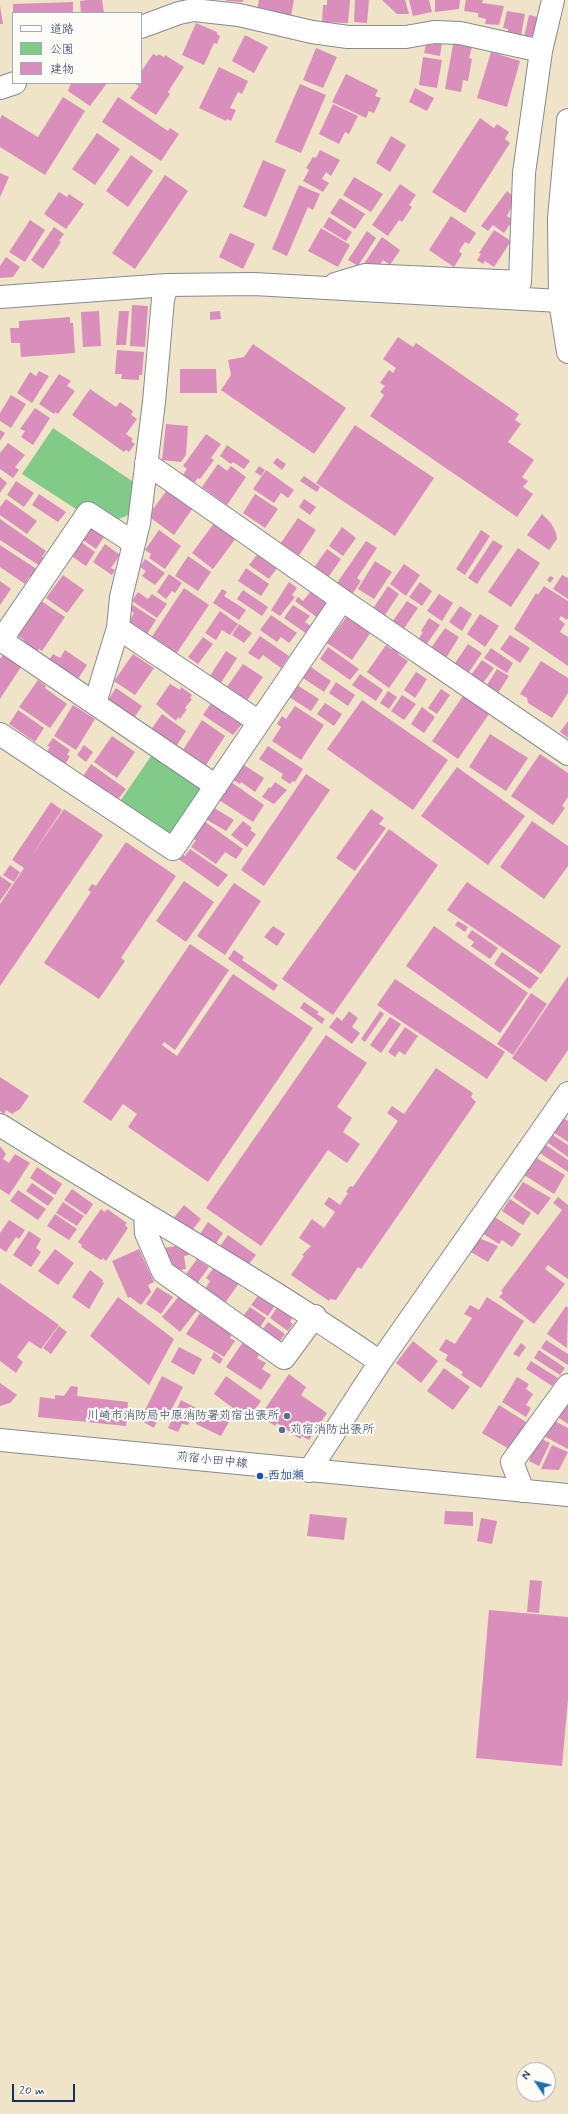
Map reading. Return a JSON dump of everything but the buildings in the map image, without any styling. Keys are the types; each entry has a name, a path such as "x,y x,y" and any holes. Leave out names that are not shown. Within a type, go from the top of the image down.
{"street":[{"path":"323,288 365,276 520,282 524,173 541,51 553,0"},
{"path":"142,27 179,13 194,10 239,15 312,32 348,37 406,37 434,32 460,33 541,51"},
{"path":"0,88 12,84"},
{"path":"568,120 559,218 560,301 568,352"},
{"path":"0,298 166,285 261,284 374,292 560,301"},
{"path":"95,704 118,628 121,597 139,523 163,299 166,285"},
{"path":"146,463 342,600 568,754"},
{"path":"134,543 88,513 0,641 216,786"},
{"path":"0,734 173,849 342,600"},
{"path":"118,628 259,722"},
{"path":"309,1471 380,1362 568,1093"},
{"path":"0,1125 315,1316 380,1362"},
{"path":"145,1214 146,1233 162,1272 284,1358 315,1316"},
{"path":"523,1491 512,1462 568,1385"},
{"name":"苅宿小田中線","path":"0,1440 568,1495"}],"green space":[{"path":"53,428 135,483 131,514 114,521 79,511 22,474"},
{"path":"154,752 202,784 204,793 175,836 166,837 118,804"}],"place":[{"name":"川崎市消防局中原消防署苅宿出張所","path":"287,1416"},
{"name":"苅宿消防出張所","path":"282,1430"},
{"name":"西加瀬","path":"260,1476"}]}
